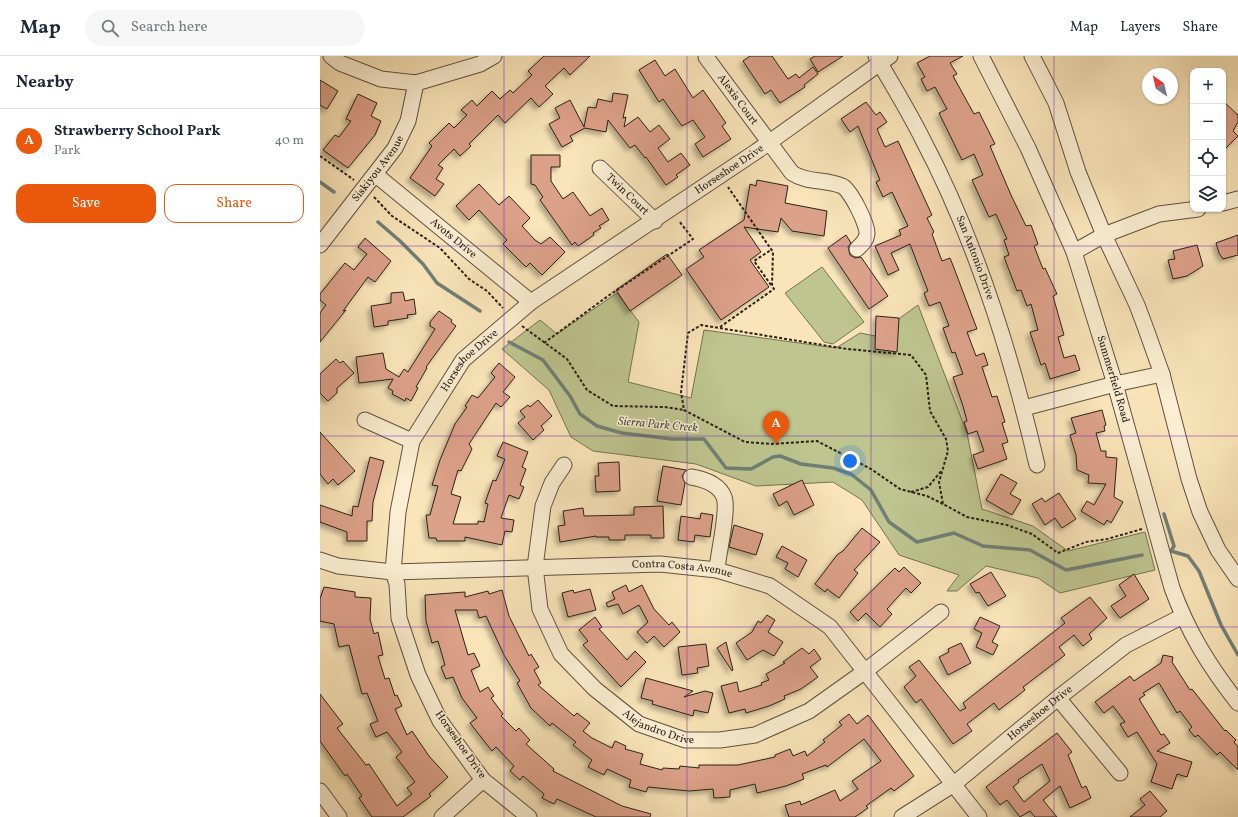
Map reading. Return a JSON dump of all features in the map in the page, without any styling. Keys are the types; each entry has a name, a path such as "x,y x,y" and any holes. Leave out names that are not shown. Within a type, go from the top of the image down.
{"street":[{"path":"331,56 340,63 382,79 416,83 480,64 494,56"},
{"name":"Summerfield Road","path":"981,56 1028,148 1074,252 1115,384 1154,526 1172,588 1182,616 1214,672 1238,703"},
{"path":"1032,56 1056,103 1078,172 1104,235 1137,305 1162,374 1187,472 1200,512 1218,550 1238,579"},
{"name":"Alexis Court","path":"706,57 792,173 800,178 842,186 851,192 867,233 864,243 857,249"},
{"name":"Horseshoe Drive","path":"529,817 482,780 440,721 418,675 399,618 397,584 394,572 398,512 412,441 463,360 511,318 531,302 655,221 769,142 882,58"},
{"name":"San Antonio Drive","path":"882,58 923,138 956,211 995,312 1024,408 1037,465"},
{"name":"Siskiyou Avenue","path":"320,245 364,187 376,175 395,148 408,121 416,83"},
{"name":"Twin Court","path":"600,168 655,221"},
{"name":"Avots Drive","path":"376,175 531,302"},
{"path":"1226,202 1238,199"},
{"path":"1074,252 1104,235 1159,214 1190,210"},
{"path":"1024,408 1115,384 1162,374"},
{"path":"365,420 412,441"},
{"name":"Alejandro Drive","path":"564,465 552,483 543,506 535,567 540,609 561,654 595,689 639,724 685,740 720,740 755,735 809,711 864,672 941,612"},
{"path":"690,478 709,482 721,492 724,497 723,526 718,553 717,570"},
{"name":"Contra Costa Avenue","path":"320,560 338,566 394,572 660,564 717,570 770,586 830,627 979,817"},
{"name":"Horseshoe Drive","path":"902,817 954,784 1058,698 1126,645 1182,616"},
{"path":"1058,698 1120,774"},
{"path":"442,817 482,780"},
{"path":"320,791 339,817"}],"path":[{"path":"320,156 364,187 392,216 440,248 469,279 487,291 511,318 567,359 587,390 613,406 664,407 684,410 745,442 771,444 818,441 871,469 900,489 927,496 967,517 1007,525 1032,534 1058,553 1086,542 1107,539 1154,526"},
{"path":"720,328 774,289 772,286 772,250 728,187"},
{"path":"544,343 608,296 693,239 679,221"},
{"path":"772,250 754,261 772,286"},
{"path":"684,410 681,392 688,333 701,325 847,349 911,354 926,375 930,411 946,439 948,451 939,482 943,504"},
{"path":"910,492 928,487 943,469"}],"green space":[{"path":"822,267 864,322 833,344 824,342 785,293"},
{"path":"617,293 639,322 628,382 691,398 704,330 836,348 860,333 875,336 918,305 967,433 982,509 1033,526 1068,551 1145,532 1155,570 1060,593 1038,578 986,566 957,591 947,591 959,575 899,555 862,500 833,482 756,486 696,464 593,451 571,437 549,390 502,349 540,320 557,334"}],"building":[{"path":"544,56 590,56 570,75 564,68 545,86 553,94 539,107 531,98 505,123 498,115 469,144 471,146 460,156 454,149 438,165 443,168 436,179 444,184 435,196 410,178 432,146 429,143 449,123 454,128 467,115 461,110 472,100 477,106 492,91 500,99 510,90 513,93 532,75 528,71"},
{"path":"750,56 772,56 788,79 796,74 799,78 813,67 818,74 804,85 805,87 780,103 771,90 765,94 743,61"},
{"path":"815,56 843,56 818,72 810,59"},
{"path":"930,56 963,56 950,63 957,74 953,76 974,114 979,112 995,144 990,146 1011,195 1026,226 1031,225 1038,244 1034,246 1043,269 1045,268 1057,294 1053,296 1064,335 1058,337 1064,358 1075,355 1080,370 1050,379 1045,363 1041,365 1030,332 1038,330 1031,304 1027,306 1021,290 1017,291 1004,257 1009,255 1004,240 1007,239 996,214 989,217 972,180 983,175 974,154 962,160 939,113 947,109 935,87 927,91 921,79 925,77 917,63"},
{"path":"655,60 665,76 675,69 693,98 703,90 726,123 722,126 731,139 703,157 695,144 705,137 693,120 682,126 663,99 659,102 639,70"},
{"path":"320,80 338,91 327,109 320,105"},
{"path":"613,93 628,95 623,118 626,117 624,127 638,117 650,132 659,125 670,139 658,148 668,162 681,153 690,165 676,175 678,177 666,185 646,157 645,158 635,145 630,148 608,120 606,132 585,128 570,136 573,141 562,147 549,124 560,118 555,108 570,100 584,127 588,107 596,108 598,99 612,102"},
{"path":"358,94 377,103 371,116 381,121 375,135 348,168 323,150 335,135 339,137 351,121 346,119"},
{"path":"866,102 876,115 880,112 887,122 877,129 885,147 898,141 932,215 927,218 934,232 932,234 942,261 950,258 954,268 977,329 967,332 976,356 984,353 988,365 982,367 992,397 997,396 1005,422 1002,423 1008,442 1002,444 1007,459 978,469 973,455 984,451 977,431 968,434 964,422 967,421 953,377 963,374 955,352 952,353 943,328 949,326 940,302 929,306 924,293 928,291 910,244 891,253 899,270 888,275 875,246 901,235 899,230 908,226 892,192 883,197 876,182 880,180 858,126 850,132 841,119"},
{"path":"1226,104 1238,115 1238,122 1233,131 1238,136 1226,148"},
{"path":"531,155 560,155 560,167 551,167 551,181 563,199 573,192 590,216 602,208 609,220 599,226 601,228 593,233 594,235 578,246 575,242 572,245 540,200 543,197 535,185 531,184"},
{"path":"757,180 788,186 785,203 827,211 824,236 792,231 781,218 778,232 744,227 761,252 750,260 769,287 721,320 686,269 704,257 699,250 744,220 750,184 756,186"},
{"path":"479,184 499,205 509,196 530,218 522,226 535,240 541,244 550,237 565,252 542,275 530,263 526,267 503,244 507,240 479,210 469,220 456,206"},
{"path":"846,235 851,243 848,247 850,255 855,258 861,257 888,296 869,309 828,248"},
{"path":"1238,235 1238,255 1223,259 1219,253 1216,243"},
{"path":"365,238 391,261 375,282 368,277 343,311 346,310 320,342 320,313 326,305 320,300 320,294 345,263 354,270 367,254 358,247"},
{"path":"1197,245 1203,266 1187,276 1173,279 1168,260 1175,259 1173,251"},
{"path":"667,254 682,275 630,311 616,290"},
{"path":"403,292 405,301 414,299 416,314 407,315 408,318 388,321 388,325 374,327 371,306 391,303 391,293"},
{"path":"439,311 452,320 451,322 456,326 426,367 427,368 416,387 418,388 411,401 406,398 405,401 392,394 393,391 388,388 393,379 359,383 356,357 383,353 386,369 399,377 404,369 408,372 435,329 430,326 430,322"},
{"path":"876,316 899,318 897,352 875,349"},
{"path":"336,359 340,363 343,361 354,373 337,388 337,393 328,401 320,393 320,374"},
{"path":"499,363 515,377 503,392 510,397 501,407 496,403 469,444 472,449 461,471 458,470 451,494 461,497 453,524 478,524 478,521 484,522 488,504 485,503 493,480 496,481 505,459 497,456 503,442 528,452 522,467 526,469 520,485 524,487 519,499 509,495 501,518 514,520 512,532 505,531 502,545 465,537 465,541 437,541 436,538 429,538 426,515 430,515 438,486 432,485 440,460 455,424 467,407 465,406 472,395 478,398 495,377 491,373"},
{"path":"538,400 552,416 541,426 544,430 533,440 518,423 525,417 520,411 528,405 530,407"},
{"path":"1102,410 1106,425 1104,426 1105,431 1096,433 1101,451 1106,451 1106,457 1117,458 1114,497 1123,502 1111,523 1107,520 1104,525 1081,511 1087,501 1094,505 1106,484 1088,483 1089,475 1077,470 1076,455 1070,435 1076,433 1071,418"},
{"path":"320,432 355,471 338,485 333,479 328,484 320,474"},
{"path":"370,457 384,461 373,502 372,521 367,521 367,541 347,541 347,532 320,522 320,505 352,516 353,506 358,507"},
{"path":"619,462 620,491 596,492 595,476 599,476 598,463"},
{"path":"663,466 686,470 682,476 685,483 681,505 657,501"},
{"path":"1001,474 1017,483 1010,494 1021,500 1012,515 986,500"},
{"path":"802,480 814,505 794,515 787,501 779,506 773,494"},
{"path":"1059,493 1076,519 1062,528 1055,518 1045,525 1032,504 1042,498 1045,502"},
{"path":"663,506 664,538 651,538 651,535 625,535 625,540 609,540 609,537 596,536 560,542 558,526 565,525 563,511 583,508 584,516 634,515 634,507"},
{"path":"701,513 713,515 710,537 695,535 694,542 678,540 681,516 700,519"},
{"path":"734,525 763,534 756,555 729,547"},
{"path":"862,528 880,542 854,570 858,573 839,598 827,589 825,592 815,584 837,555 844,550"},
{"path":"782,546 807,560 798,577 785,569 788,563 776,557"},
{"path":"904,567 921,583 911,593 906,588 887,609 892,614 880,627 866,613 858,621 850,612 895,568 899,572"},
{"path":"991,572 1006,596 988,606 979,592 976,593 970,584"},
{"path":"1134,574 1149,599 1120,618 1111,606 1126,596 1119,585"},
{"path":"626,585 629,592 642,585 654,609 669,625 672,622 680,632 664,647 654,636 647,643 637,632 648,622 639,605 623,614 618,604 608,607 606,603 615,599 612,592"},
{"path":"324,587 355,592 355,597 371,598 370,619 374,634 378,632 383,655 378,656 385,679 389,678 395,696 397,695 402,706 395,709 407,735 412,731 429,756 448,777 429,794 431,796 403,817 372,817 359,798 362,796 347,774 345,776 320,741 320,694 343,724 337,728 366,765 369,764 397,806 412,794 407,788 415,782 396,757 402,752 387,732 376,737 370,724 378,721 367,693 362,694 349,645 339,647 334,624 320,621 320,599"},
{"path":"590,589 596,610 568,617 562,593 573,590 574,593"},
{"path":"502,590 509,616 529,656 531,654 539,667 534,670 541,683 538,685 574,716 577,713 590,723 583,731 592,738 612,748 615,741 626,746 625,749 643,754 640,764 662,770 663,768 679,769 680,766 699,768 699,765 738,765 775,757 775,755 790,749 793,756 805,751 807,756 825,742 823,740 842,725 839,722 849,714 857,724 868,715 914,776 894,791 891,788 866,806 868,808 855,817 789,817 785,805 800,801 801,805 835,790 840,801 858,789 852,781 881,761 864,739 827,767 826,765 802,774 804,779 786,786 757,793 755,784 730,790 730,797 714,798 713,789 689,791 648,787 646,792 629,787 631,780 607,769 604,775 588,767 592,760 573,745 576,742 552,723 550,726 531,708 517,683 520,681 504,655 486,616 479,618 477,610 455,610 468,655 474,653 480,666 471,670 480,692 488,687 494,696 491,698 503,714 501,716 516,731 519,728 530,740 526,744 554,769 553,771 622,806 651,814 650,817 596,817 557,799 554,804 542,798 544,794 523,776 520,780 510,771 514,766 496,747 492,751 470,723 477,718 462,698 453,677 446,679 441,667 445,665 438,641 432,643 426,621 425,595 465,592 465,597 488,591 489,594"},
{"path":"1090,597 1107,618 1089,634 1092,639 1083,646 1074,635 1059,647 1065,655 1023,687 1025,690 999,710 994,703 967,724 972,731 953,744 921,699 916,703 904,687 916,676 909,667 919,660 960,711 966,708 963,703 1065,623 1061,618"},
{"path":"767,615 775,620 768,632 783,642 774,656 763,650 747,660 736,643 752,632 758,621 761,623"},
{"path":"595,617 602,627 599,629 627,660 635,651 646,662 621,687 583,645 588,641 579,630"},
{"path":"980,617 1000,626 992,642 998,645 993,655 976,647 982,633 974,629"},
{"path":"726,642 733,670 732,671 717,648"},
{"path":"961,643 971,663 948,675 939,657 949,652 948,649"},
{"path":"706,644 709,666 697,668 698,673 682,675 678,647"},
{"path":"802,648 809,654 814,649 821,659 810,667 818,677 801,689 784,696 785,699 769,706 746,713 745,709 729,713 721,686 737,682 739,692 762,685 761,683 769,680 766,674 785,663 783,662"},
{"path":"1163,655 1173,657 1172,662 1190,690 1192,689 1225,731 1226,730 1236,740 1234,742 1238,747 1238,770 1220,752 1217,755 1198,735 1195,737 1189,730 1192,727 1180,711 1177,713 1159,683 1143,693 1145,695 1139,699 1161,735 1164,734 1170,743 1157,751 1192,762 1187,777 1177,774 1172,789 1151,782 1157,764 1137,732 1128,737 1120,724 1125,722 1113,706 1104,713 1095,702 1130,676 1134,681 1161,663"},
{"path":"646,678 693,691 684,697 705,691 713,693 708,713 694,710 693,716 652,704 653,701 641,698"},
{"path":"1057,733 1072,752 1068,755 1082,788 1086,786 1091,798 1070,808 1060,786 1043,800 1057,817 1035,817 1030,811 1020,817 1007,800 1000,805 986,787","holes":["1042,764 1050,781 1024,802 1013,787 1019,782 1018,780"]},
{"path":"1150,791 1167,811 1160,817 1130,817 1145,805 1140,799"}],"waterway":[{"name":"Sierra Park Creek","path":"320,182 334,192"},
{"name":"Sierra Park Creek","path":"378,222 423,264 437,283 480,311"},
{"name":"Sierra Park Creek","path":"509,342 543,360 570,396 580,414 597,426 622,433 672,439 704,439 726,468 751,469 773,457 780,456 801,464 833,468 851,474 871,490 889,522 917,542 954,533 983,546 1030,550 1066,570 1142,555"},
{"path":"1164,514 1174,546 1171,551 1188,556 1199,571 1221,625 1238,655"}],"place":[{"name":"Strawberry School Park","path":"776,444"}]}
